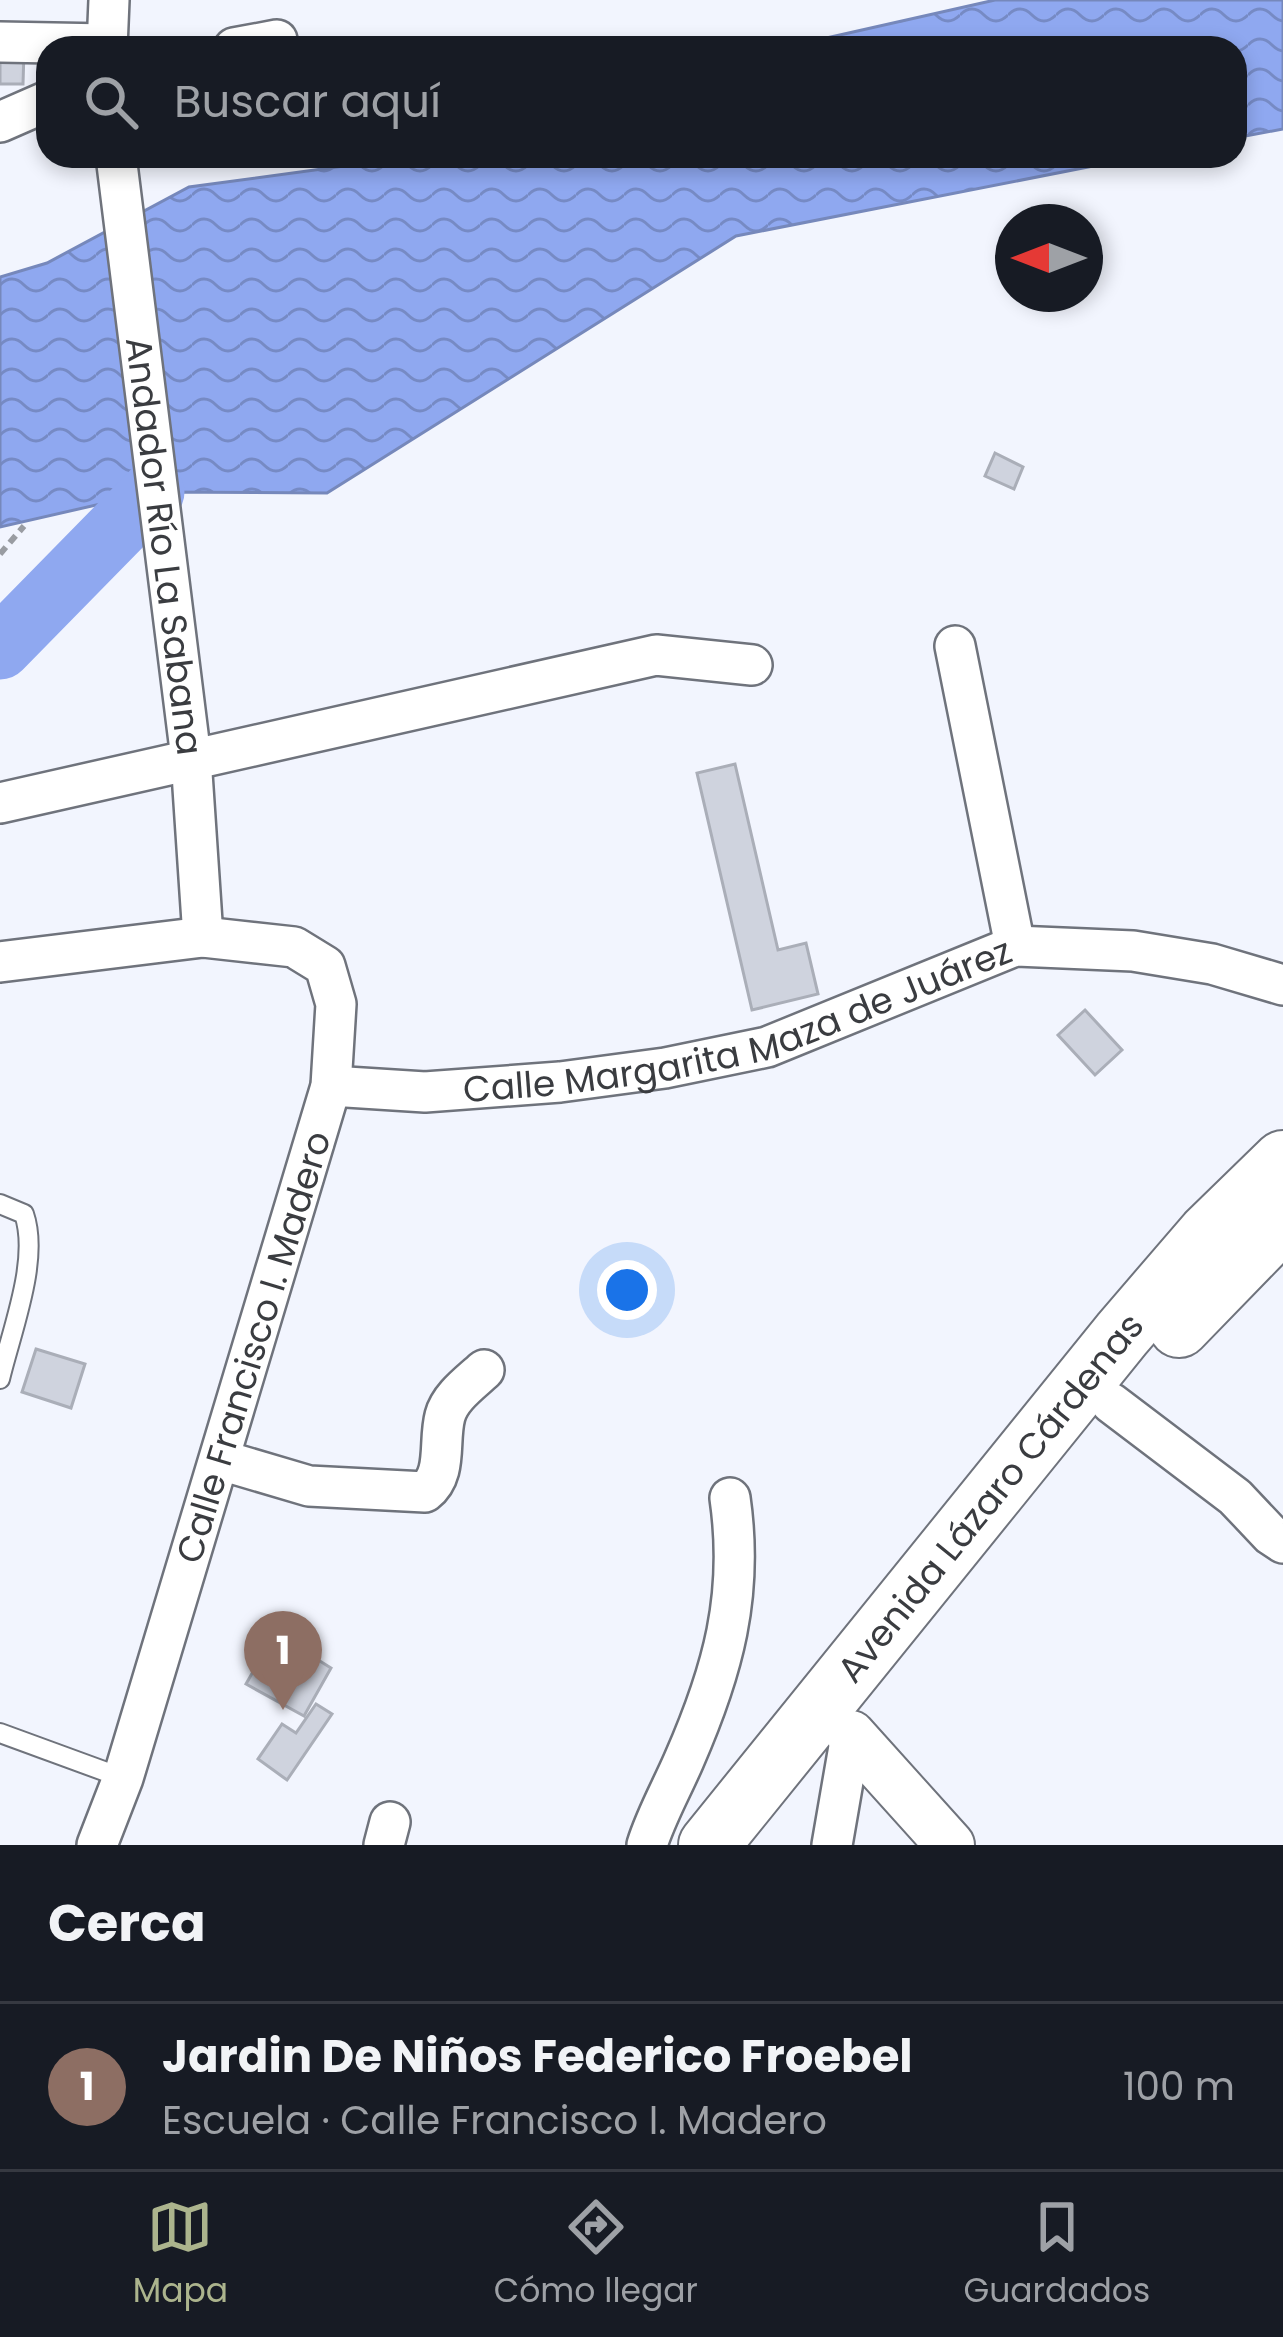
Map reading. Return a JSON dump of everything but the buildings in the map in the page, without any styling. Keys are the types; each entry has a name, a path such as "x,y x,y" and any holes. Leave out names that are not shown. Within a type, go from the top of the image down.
{"main road":[{"name":"Avenida Lázaro Cárdenas","path":"709,1845 1122,1334 1208,1234 1283,1161"},
{"name":"Avenida Lázaro Cárdenas","path":"760,1845 1111,1403 1283,1220"}],"street":[{"path":"107,36 109,0"},
{"path":"0,42 36,43"},
{"path":"0,122 36,106"},
{"name":"Andador Río La Sabana","path":"117,168 191,758 203,937"},
{"path":"955,646 1015,946"},
{"path":"0,802 656,655 752,664"},
{"path":"0,962 203,937"},
{"name":"Calle Francisco I. Madero","path":"97,1845 123,1778 331,1086 335,1004 325,966 294,946 203,937"},
{"name":"Calle Margarita Maza de Juárez","path":"331,1086 425,1092 665,1068 767,1047 1015,946 1133,951 1212,964 1283,985"},
{"path":"221,1460 309,1486 425,1492 435,1484 439,1471 444,1417 451,1402 484,1370"},
{"path":"1111,1403 1235,1497 1283,1543"},
{"path":"647,1845 711,1698 730,1627 736,1572 730,1498"},
{"path":"832,1845 851,1735"},
{"path":"851,1735 950,1845"}],"lane":[{"path":"0,1204 24,1214 30,1231 30,1254 0,1379"},
{"path":"0,1733 123,1778"}],"path":[{"path":"0,554 24,526"}],"water":[{"path":"995,0 1283,0 1283,129 1247,136 1247,36 835,36"},
{"path":"329,168 1083,168 736,236 327,493 153,492 0,527 0,277 47,263 189,187"}],"waterway":[{"path":"0,648 153,492"}],"place":[{"name":"Jardin De Niños Federico Froebel","path":"283,1710"}]}
